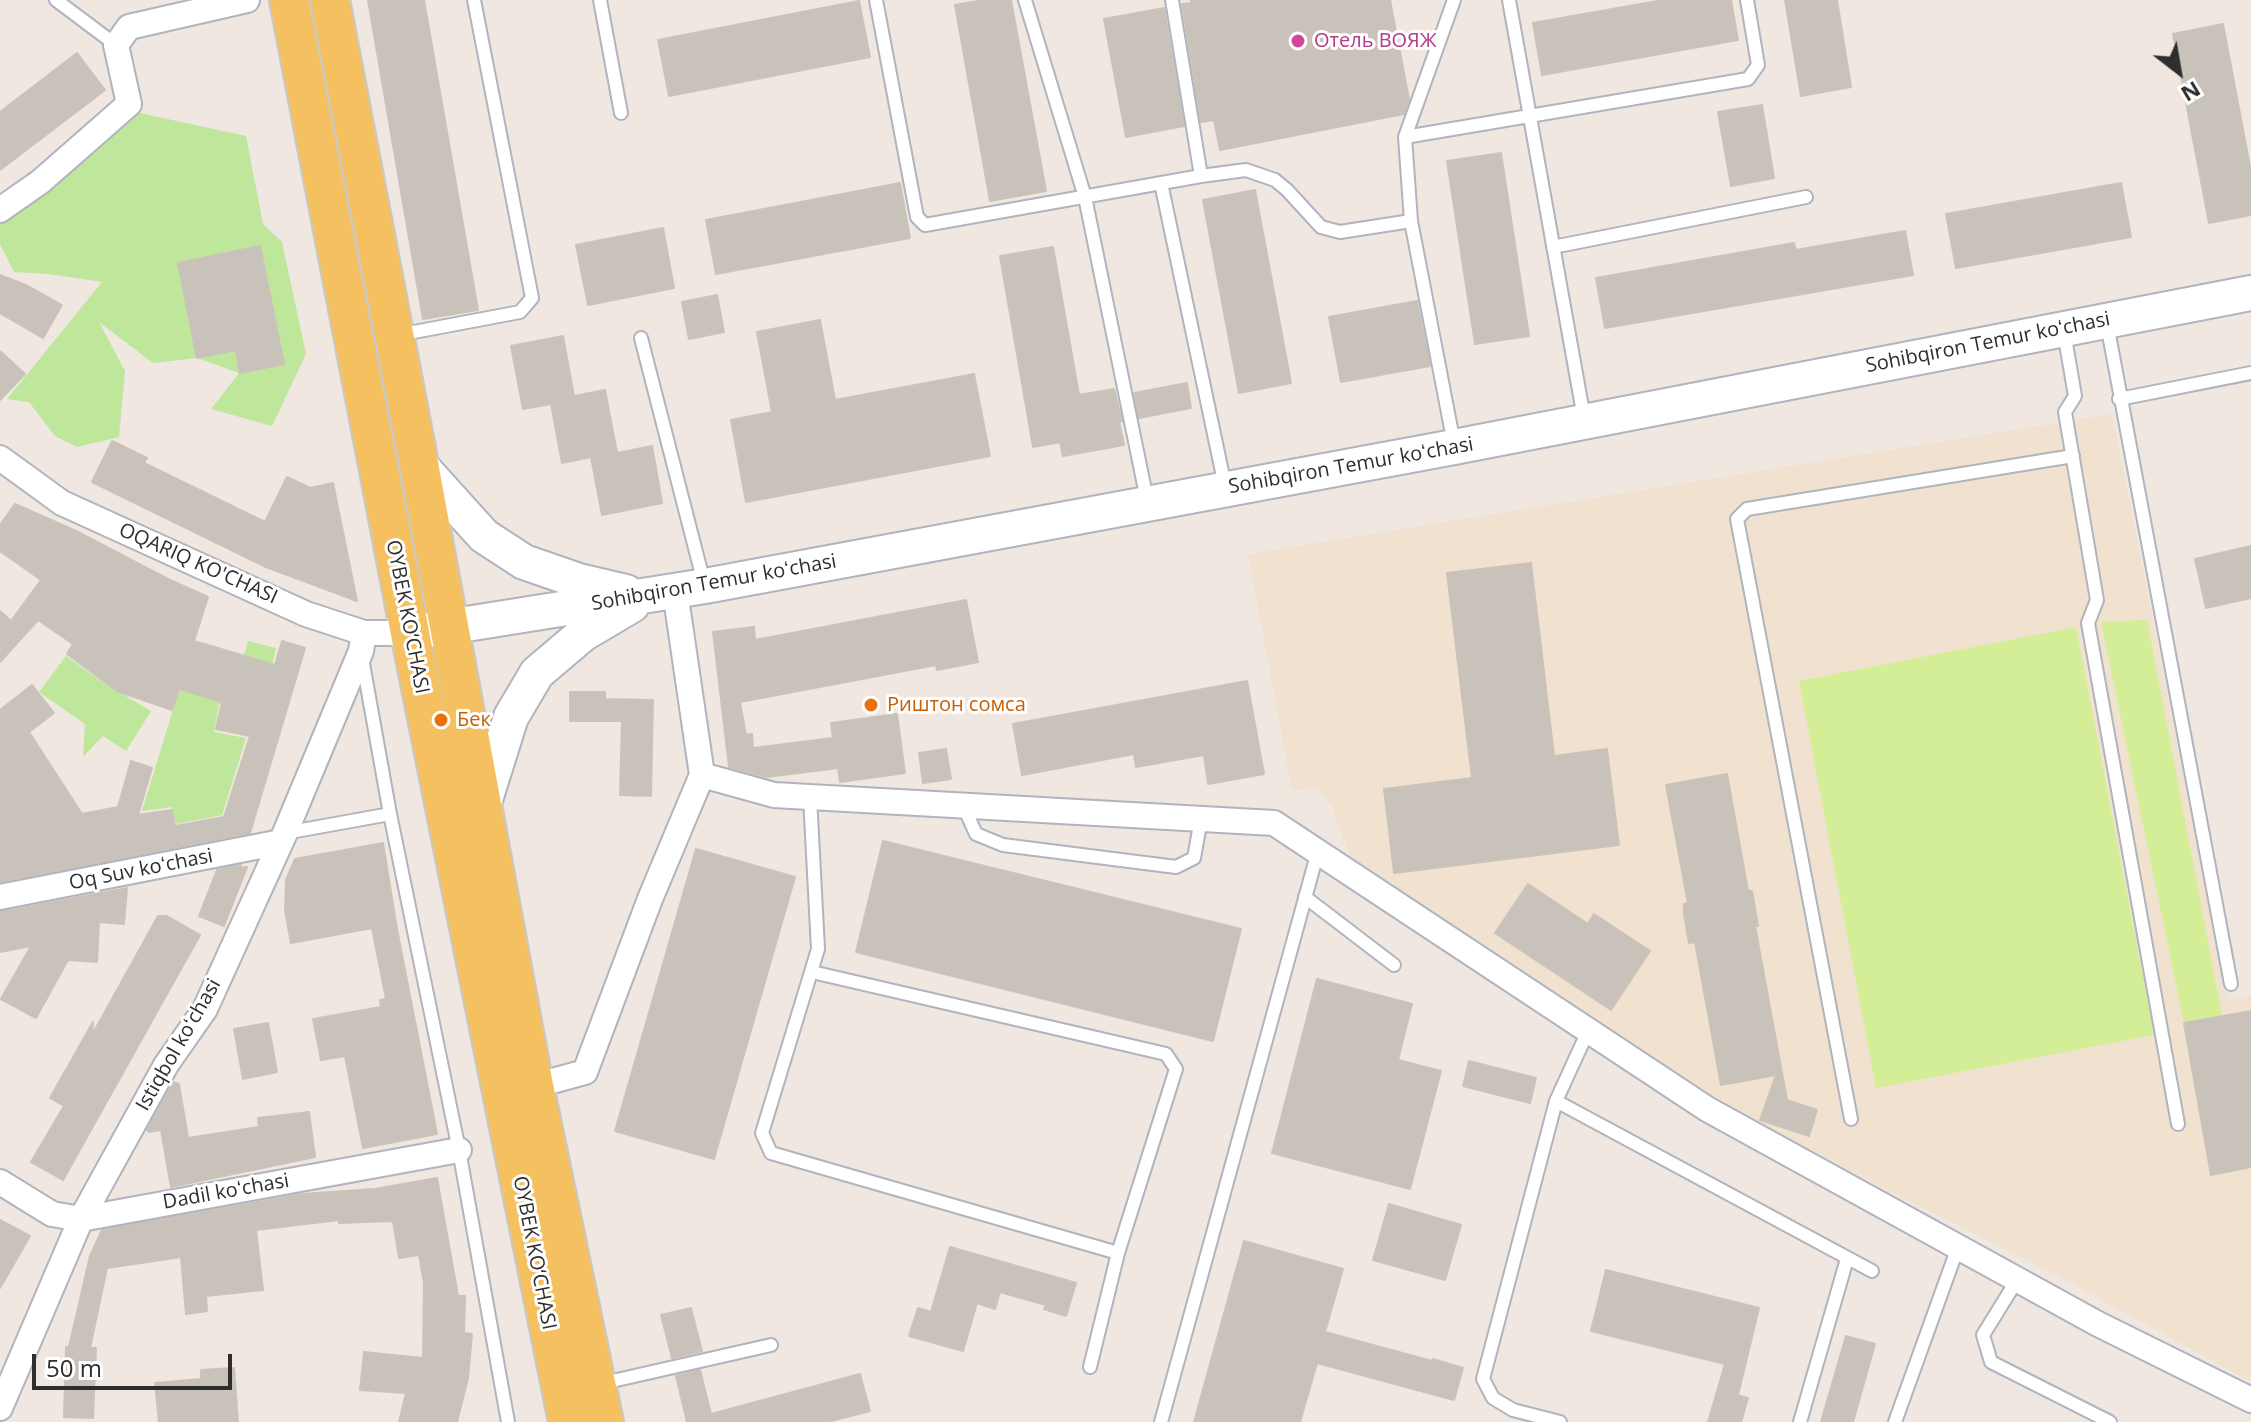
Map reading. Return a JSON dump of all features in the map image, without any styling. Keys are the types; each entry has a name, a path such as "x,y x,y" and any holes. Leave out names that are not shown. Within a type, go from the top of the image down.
{"main road":[{"name":"OYBEK KO‘CHASI","path":"289,0 410,633 568,1422"},
{"name":"OYBEK KO‘CHASI","path":"330,0 534,1086 604,1422"},
{"name":"Sohibqiron Temur koʻchasi","path":"410,633 675,591 1454,447 2251,293"},
{"path":"419,464 484,536 524,562 579,581 675,591"},
{"path":"483,806 511,717 537,673 583,634 675,591"}],"street":[{"path":"0,210 40,182 129,104 116,45 142,11 247,0"},
{"name":"OQARIQ KO'CHASI","path":"0,458 62,503 362,642 410,633"},
{"path":"534,1086 585,1072 650,899 702,775 675,591"},
{"name":"Istiqbol koʻchasi","path":"0,1408 81,1219 166,1065 205,1009 283,838 362,642"},
{"path":"702,775 774,795 1274,823 1707,1109 2098,1324 2251,1400"},
{"name":"Oq Suv koʻchasi","path":"0,897 283,838"},
{"name":"Dadil koʻchasi","path":"0,1182 52,1214 81,1219 459,1150"}],"lane":[{"path":"56,0 116,45"},
{"path":"395,336 520,312 532,298 474,0"},
{"path":"600,0 621,113"},
{"path":"876,0 917,217 925,225 1246,170 1275,180 1321,227 1340,232 1411,221"},
{"path":"1025,0 1085,197 1147,503"},
{"path":"1172,0 1201,176"},
{"path":"1454,0 1405,137 1411,221 1454,447"},
{"path":"1509,0 1584,421"},
{"path":"1405,137 1748,79 1758,65 1747,0"},
{"path":"1161,183 1226,489"},
{"path":"1553,247 1806,197"},
{"path":"2106,321 2231,984"},
{"path":"2064,328 2075,396 2065,412 2097,600 2088,623 2178,1124"},
{"path":"641,338 675,591"},
{"path":"2119,399 2251,373"},
{"path":"1851,1119 1737,519 1747,509 2073,456"},
{"path":"362,642 390,814 459,1150 508,1422"},
{"path":"810,797 818,949 762,1133 771,1153 1118,1253"},
{"path":"963,805 976,834 1003,845 1176,867 1194,858 1201,819"},
{"path":"283,838 390,814"},
{"path":"1161,1422 1318,851"},
{"path":"1305,897 1394,965"},
{"path":"812,972 1166,1054 1176,1069 1118,1253 1090,1367"},
{"path":"1560,1422 1513,1410 1493,1398 1483,1379 1556,1101 1588,1031"},
{"path":"1556,1101 1872,1271"},
{"path":"1895,1422 1958,1247"},
{"path":"1800,1422 1847,1259"},
{"path":"2017,1280 1983,1335 1991,1362 2110,1422"},
{"path":"596,1385 771,1345"}],"shaded area":[{"path":"2112,414 2228,1000 2251,996 2251,1382 2071,1283 1753,1121 1351,857 1331,806 1318,788 1292,790 1248,554"}],"green space":[{"path":"126,110 246,136 263,224 282,242 306,354 272,426 211,409 239,373 197,358 153,363 99,322 125,371 119,437 77,447 55,436 29,402 7,399 102,282 14,272 0,244 0,220"},
{"path":"2147,620 2222,1016 2184,1023 2101,622"},
{"path":"2076,627 2154,1035 1876,1088 1799,681"},
{"path":"248,641 276,648 266,691 245,707 219,704 214,732 246,738 222,815 176,824 172,807 142,811 179,690 230,704"},
{"path":"66,656 151,711 126,751 103,736 83,757 85,724 39,692"}],"building":[{"path":"368,0 424,0 478,310 423,319"},
{"path":"984,0 1011,0 1046,191 990,201 955,5"},
{"name":"Отель ВОЯЖ","path":"1191,0 1390,0 1409,99 1404,114 1220,150 1214,120 1201,122 1182,4 1191,3"},
{"path":"1663,0 1731,0 1738,40 1542,75 1533,23"},
{"path":"1785,0 1837,0 1851,87 1801,96"},
{"path":"859,1 870,57 669,96 658,40"},
{"path":"1164,8 1184,126 1126,137 1104,19"},
{"path":"2223,24 2251,172 2251,215 2209,223 2173,34"},
{"path":"77,53 105,90 0,170 0,112"},
{"path":"1762,105 1774,178 1731,186 1718,112"},
{"path":"1501,153 1529,336 1475,344 1447,161"},
{"path":"900,183 910,238 716,274 706,220"},
{"path":"2121,183 2131,237 1956,268 1946,214"},
{"path":"1255,190 1291,383 1239,393 1203,200"},
{"path":"663,228 674,288 588,305 576,245"},
{"path":"1905,231 1913,275 1605,328 1596,278 1794,243 1796,250"},
{"path":"260,246 284,364 240,373 236,350 197,358 178,263"},
{"path":"1053,247 1079,395 1114,389 1124,445 1063,456 1060,442 1033,447 1000,256"},
{"path":"0,275 62,305 43,338 0,313"},
{"path":"717,295 724,332 689,339 682,302"},
{"path":"1417,301 1430,366 1341,382 1329,317"},
{"path":"820,320 835,400 974,374 990,456 746,502 731,420 772,412 757,332"},
{"path":"563,336 574,396 605,390 617,453 652,446 662,503 602,515 591,457 562,463 551,404 523,409 511,346"},
{"path":"0,351 25,374 0,400"},
{"path":"1187,383 1191,408 1139,418 1134,393"},
{"path":"112,441 147,458 144,463 265,522 287,477 310,488 333,483 357,601 266,567 92,482"},
{"path":"15,504 208,597 194,641 275,665 282,641 305,648 250,833 0,882 0,710 32,685 54,713 29,732 82,814 118,807 131,761 152,768 138,815 172,810 175,826 224,817 250,736 216,729 222,702 179,689 172,710 117,691 67,654 73,644 38,620 0,662 0,611 11,621 41,580 0,551 0,525"},
{"path":"2251,546 2251,598 2206,608 2195,559"},
{"path":"1531,563 1554,756 1607,749 1619,845 1394,873 1384,789 1472,778 1447,573"},
{"path":"966,600 978,662 937,670 936,665 740,702 746,735 752,734 753,748 833,738 831,723 897,714 905,773 840,782 838,768 766,777 729,767 713,632 754,627 755,640"},
{"path":"1247,681 1264,774 1208,784 1204,755 1136,767 1134,754 1022,775 1013,724"},
{"path":"570,692 605,692 605,699 653,700 651,796 620,795 622,721 570,721"},
{"path":"946,749 951,779 923,783 919,753"},
{"path":"1727,774 1748,891 1752,891 1758,926 1755,926 1787,1100 1817,1110 1809,1136 1760,1120 1776,1075 1721,1085 1695,942 1689,943 1684,914 1684,904 1688,903 1666,785"},
{"path":"883,841 1241,929 1213,1041 856,952"},
{"path":"383,843 437,1134 363,1148 345,1056 321,1060 313,1019 381,1007 380,1000 386,999 372,928 291,943 285,911 286,880 295,859"},
{"path":"696,849 795,877 714,1159 615,1131"},
{"path":"241,865 240,868 247,867 224,926 199,916 217,870"},
{"path":"1528,884 1588,924 1594,914 1650,951 1611,1010 1495,933"},
{"path":"127,888 124,924 99,922 97,962 68,960 36,1018 1,999 31,946 0,952 0,912"},
{"path":"158,916 167,916 200,935 63,1180 31,1162 64,1106 50,1098 93,1022 92,1035"},
{"path":"1317,979 1412,1004 1398,1060 1441,1071 1410,1189 1272,1153"},
{"path":"2251,1011 2251,1167 2211,1175 2184,1023"},
{"path":"268,1023 277,1072 243,1079 234,1029"},
{"path":"1469,1061 1536,1078 1530,1103 1463,1086"},
{"path":"173,1082 179,1084 188,1138 259,1127 258,1118 309,1112 315,1157 171,1187 161,1130 147,1130"},
{"path":"437,1178 458,1296 465,1296 464,1333 472,1334 468,1378 457,1422 399,1422 406,1393 360,1390 364,1352 423,1358 424,1283 419,1255 399,1258 393,1221 339,1223 339,1220 256,1230 263,1290 206,1296 207,1311 186,1314 181,1257 107,1268 90,1348 96,1348 93,1418 64,1417 66,1347 69,1347 90,1256 102,1230 302,1194 375,1189"},
{"path":"1389,1204 1461,1225 1445,1280 1373,1260"},
{"path":"0,1220 30,1236 0,1288"},
{"path":"1244,1241 1343,1269 1325,1332 1463,1368 1454,1400 1317,1363 1300,1422 1194,1422"},
{"path":"950,1247 1076,1283 1066,1316 1044,1309 1046,1305 1000,1292 995,1309 977,1303 963,1351 909,1336 918,1308 931,1312"},
{"path":"1606,1270 1759,1308 1738,1395 1748,1398 1741,1422 1708,1422 1725,1364 1591,1331"},
{"path":"691,1308 702,1351 672,1358 661,1315"},
{"path":"1846,1336 1875,1344 1853,1422 1821,1422"},
{"path":"234,1368 238,1422 159,1422 155,1383 201,1379 201,1370"},
{"path":"700,1370 711,1414 860,1374 870,1411 827,1422 687,1422 676,1376"}],"place":[{"name":"Отель ВОЯЖ","path":"1298,41"},
{"name":"Риштон сомса","path":"871,705"},
{"name":"Бек","path":"441,720"}]}
